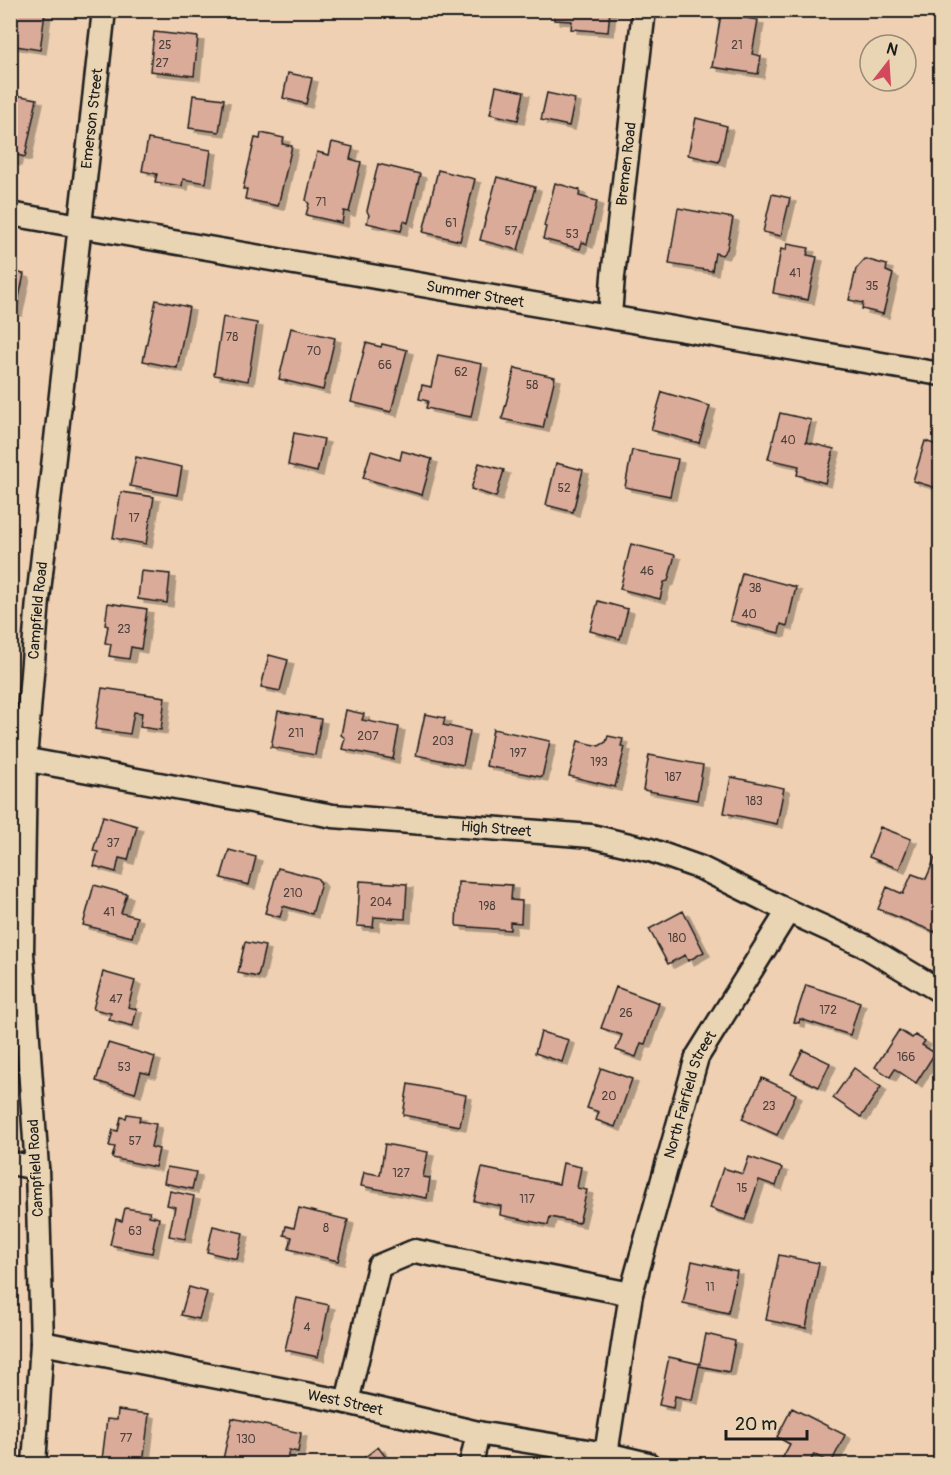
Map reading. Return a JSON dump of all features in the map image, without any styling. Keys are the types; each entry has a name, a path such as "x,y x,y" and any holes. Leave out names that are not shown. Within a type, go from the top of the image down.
{"street":[{"name":"Emerson Street","path":"80,226 104,10"},
{"name":"Bremen Road","path":"610,316 644,10"},
{"name":"Summer Street","path":"10,214 940,374"},
{"name":"Campfield Road","path":"34,1464 42,1343 37,1168 22,953 18,758 80,226"},
{"name":"High Street","path":"18,758 333,816 591,836 650,850 701,868 865,946 940,991"},
{"name":"North Fairfield Street","path":"606,1454 631,1294 697,1057 788,911"},
{"path":"10,1163 37,1168"},
{"path":"347,1402 379,1266 415,1251 631,1294"},
{"name":"West Street","path":"42,1343 347,1402 478,1433 606,1454 648,1464"},
{"path":"471,1464 478,1433"}],"building":[{"path":"10,10 45,13 40,50 10,45"},
{"path":"555,10 610,10 608,32 571,29 572,21 554,20"},
{"path":"721,14 758,20 752,54 761,56 758,74 712,67"},
{"path":"154,32 198,37 194,76 150,71"},
{"path":"288,73 312,78 306,104 283,98"},
{"path":"496,86 524,92 518,120 490,114"},
{"path":"547,93 575,99 569,126 541,120"},
{"path":"10,94 37,99 25,157 17,155 15,162 10,161"},
{"path":"193,95 224,99 219,132 189,128"},
{"path":"696,118 727,126 719,162 688,155"},
{"path":"261,133 284,138 282,144 292,146 278,206 245,199 247,189 243,189 255,138 260,139"},
{"path":"148,139 211,150 206,183 183,179 182,186 155,182 157,174 142,171"},
{"path":"332,142 353,147 350,159 361,162 349,212 344,211 342,223 306,215 309,204 306,200 317,152 329,155"},
{"path":"378,164 420,174 408,223 404,221 401,231 367,223 369,215 367,211"},
{"path":"438,170 475,179 460,241 423,232"},
{"path":"497,177 535,187 518,250 480,240"},
{"path":"555,183 580,190 579,196 597,201 587,244 582,242 580,249 543,239"},
{"path":"772,194 790,198 781,236 763,232"},
{"path":"678,208 733,218 727,249 722,255 715,253 712,271 669,264"},
{"path":"787,244 809,248 807,255 817,257 808,300 773,293 781,249 786,250"},
{"path":"865,259 887,265 886,271 893,274 883,314 862,309 863,303 849,300 856,269"},
{"path":"10,271 24,274 16,312 10,311"},
{"path":"156,300 189,307 177,368 143,361"},
{"path":"223,317 257,323 248,381 214,375"},
{"path":"291,328 335,338 323,390 279,379"},
{"path":"366,343 407,350 391,412 351,402"},
{"path":"438,355 482,364 471,417 426,408 428,401 419,399 422,385 431,387"},
{"path":"515,368 555,377 543,428 502,419"},
{"path":"662,392 710,406 699,443 651,430"},
{"path":"780,413 811,420 806,442 834,449 825,483 797,475 799,466 768,459"},
{"path":"294,433 324,439 317,472 288,465"},
{"path":"925,441 940,446 940,489 913,481"},
{"path":"632,450 678,459 670,496 625,487"},
{"path":"371,451 400,460 402,451 432,459 422,495 363,478"},
{"path":"136,457 182,467 177,495 130,486"},
{"path":"479,463 504,470 496,497 471,489"},
{"path":"556,463 583,470 573,512 546,505"},
{"path":"121,492 154,497 146,544 113,538"},
{"path":"631,544 675,555 660,599 620,589"},
{"path":"141,571 170,574 167,603 138,599"},
{"path":"742,573 796,587 787,626 781,624 779,633 730,621"},
{"path":"598,601 628,609 620,639 590,631"},
{"path":"108,603 147,609 141,649 131,647 129,659 109,656 111,644 105,643"},
{"path":"269,655 288,660 280,691 261,687"},
{"path":"102,688 165,697 161,730 140,727 142,713 134,712 130,734 95,729"},
{"path":"346,710 364,714 362,720 399,727 393,759 342,749 345,738 341,735"},
{"path":"278,711 321,719 315,755 271,747"},
{"path":"425,714 445,718 443,725 470,731 463,765 416,755"},
{"path":"493,729 550,741 542,777 486,766"},
{"path":"608,736 623,739 621,746 625,747 615,787 569,776 578,741 599,746 606,742"},
{"path":"649,755 703,765 697,800 643,790"},
{"path":"731,777 784,788 777,824 724,813"},
{"path":"103,816 137,826 128,860 119,858 116,872 94,866 98,852 93,851"},
{"path":"880,827 911,839 899,869 869,857"},
{"path":"229,850 256,857 249,885 221,878"},
{"path":"935,858 940,860 940,918 935,932 878,909 887,887 903,894 912,874 926,879"},
{"path":"278,868 317,878 321,883 312,914 283,906 280,917 265,913"},
{"path":"360,881 407,884 405,919 374,917 373,927 357,926"},
{"path":"458,882 512,885 511,900 522,901 521,923 510,922 510,930 457,926"},
{"path":"94,885 127,894 121,913 137,917 132,937 83,925"},
{"path":"683,911 704,952 688,961 685,955 668,964 649,929"},
{"path":"245,942 265,946 258,977 238,973"},
{"path":"103,972 135,981 128,1007 137,1009 133,1026 109,1020 111,1013 93,1009"},
{"path":"806,985 860,1002 850,1035 800,1019 799,1023 794,1022"},
{"path":"616,987 659,1003 645,1044 641,1043 636,1057 616,1050 622,1035 601,1028"},
{"path":"899,1030 912,1038 915,1035 925,1041 922,1045 935,1053 916,1083 895,1069 890,1077 875,1067"},
{"path":"541,1032 569,1040 562,1062 535,1053"},
{"path":"108,1043 155,1057 150,1074 141,1072 135,1093 96,1081"},
{"path":"803,1050 830,1063 819,1087 791,1074"},
{"path":"601,1068 632,1079 615,1127 596,1120 599,1112 587,1108"},
{"path":"854,1068 881,1087 861,1117 833,1098"},
{"path":"762,1078 796,1094 777,1135 742,1119"},
{"path":"408,1084 466,1095 460,1126 403,1115"},
{"path":"127,1114 140,1116 139,1121 156,1124 151,1147 159,1149 155,1167 112,1158 115,1147 109,1146 113,1130 118,1131 121,1117 126,1118"},
{"path":"385,1144 428,1152 423,1177 430,1178 427,1198 361,1186 364,1172 380,1175"},
{"path":"749,1157 782,1168 776,1186 759,1180 745,1220 710,1208 723,1168 743,1174"},
{"path":"563,1163 581,1167 577,1188 587,1190 579,1223 550,1217 548,1225 500,1215 501,1206 474,1201 482,1168 559,1184"},
{"path":"167,1167 196,1172 192,1189 164,1183"},
{"path":"170,1191 194,1196 185,1239 169,1236 175,1207 167,1205"},
{"path":"125,1208 150,1212 149,1216 159,1218 152,1253 110,1245 116,1219 122,1221"},
{"path":"299,1208 348,1220 338,1261 289,1249 292,1237 284,1235 286,1226 294,1228"},
{"path":"213,1226 243,1233 237,1259 207,1252"},
{"path":"779,1255 819,1263 806,1328 766,1320"},
{"path":"692,1261 737,1271 728,1313 683,1303"},
{"path":"189,1287 207,1292 199,1319 181,1315"},
{"path":"297,1298 329,1305 318,1357 285,1350"},
{"path":"706,1334 735,1341 729,1372 699,1366 692,1400 675,1396 673,1408 659,1405 669,1357 700,1364"},
{"path":"792,1408 845,1435 831,1463 814,1454 809,1464 793,1464 782,1459 790,1444 777,1437"},
{"path":"118,1410 149,1414 143,1464 102,1460 107,1419 117,1420"},
{"path":"232,1418 301,1433 298,1452 289,1450 286,1464 222,1464"},
{"path":"378,1447 391,1464 356,1464"}]}
